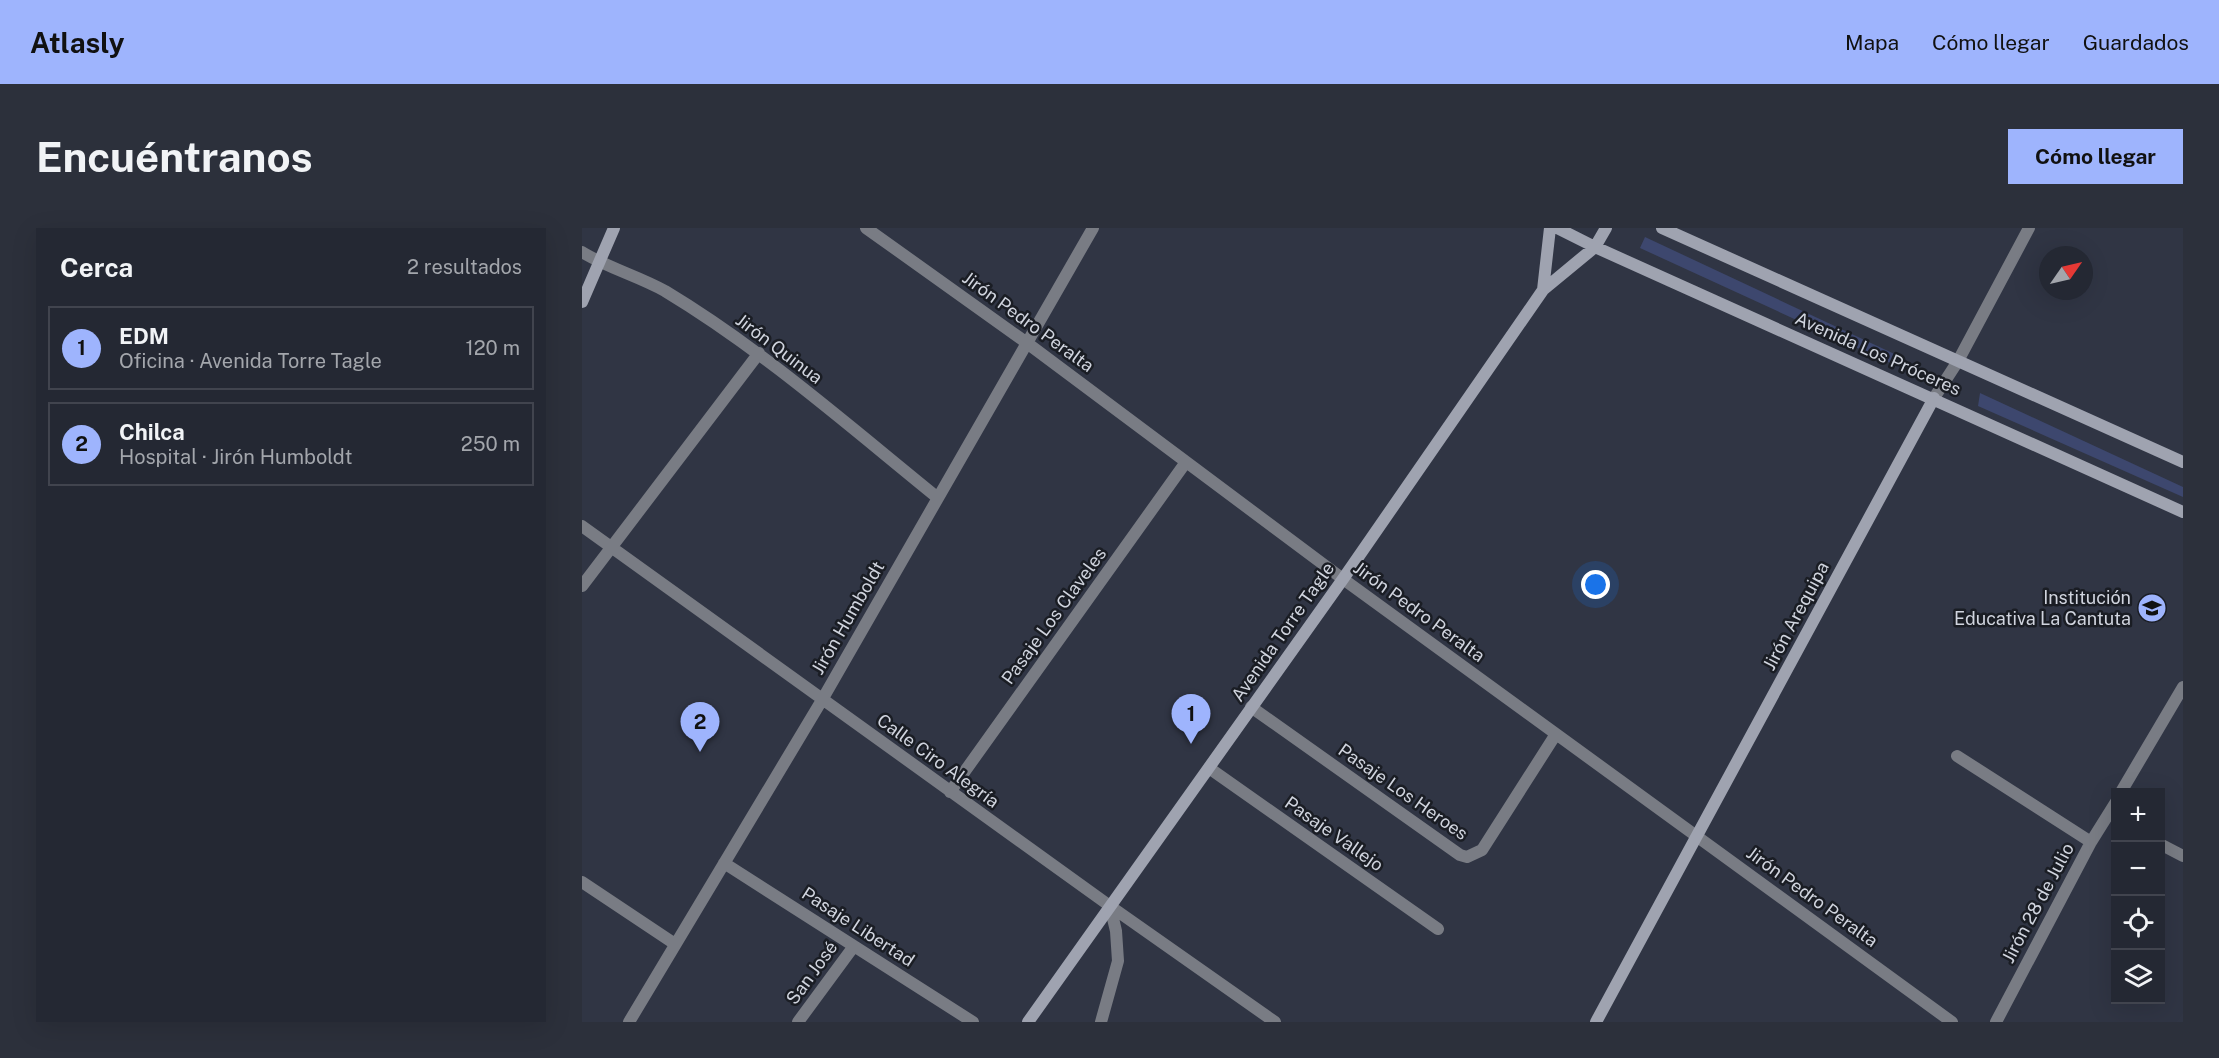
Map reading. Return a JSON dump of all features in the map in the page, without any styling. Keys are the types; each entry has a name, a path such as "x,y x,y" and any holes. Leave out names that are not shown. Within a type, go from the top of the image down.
{"street":[{"path":"582,302 614,228"},
{"name":"Jirón Pedro Peralta","path":"866,228 1027,343 1343,579 1952,1022"},
{"name":"Jirón Humboldt","path":"628,1022 822,700 1093,228"},
{"name":"Avenida Torre Tagle","path":"1544,290 1550,228"},
{"name":"Avenida Los Próceres","path":"1557,228 2183,512"},
{"name":"Avenida Torre Tagle","path":"1028,1022 1343,579 1544,290 1595,247 1606,228"},
{"name":"Avenida Los Próceres","path":"1662,228 2183,462"},
{"name":"Jirón Arequipa","path":"1596,1022 2029,228"},
{"name":"Jirón Quinua","path":"582,252 599,262 663,290 759,352 938,498"},
{"path":"582,586 759,352"},
{"name":"Pasaje Los Claveles","path":"950,792 1186,462"},
{"name":"Calle Ciro Alegría","path":"582,526 950,792 1275,1022"},
{"path":"2123,788 2183,687"},
{"name":"Pasaje Los Heroes","path":"1251,707 1460,855 1467,857 1482,850 1556,734"},
{"path":"1957,756 2091,842"},
{"name":"Pasaje Vallejo","path":"1209,768 1438,929"},
{"name":"Jirón 28 de Julio","path":"1996,1022 2091,842 2111,818"},
{"path":"2165,847 2183,856"},
{"name":"Pasaje Libertad","path":"724,863 973,1022"},
{"path":"582,882 675,944"},
{"path":"1101,1022 1118,961 1116,931 1110,906"},
{"name":"San José","path":"798,1022 854,946"}],"shaded area":[{"path":"1645,237 1903,358 1899,367 1640,248"},
{"path":"1980,393 2183,487 2183,497 1978,406"}],"place":[{"name":"Institución Educativa La Cantuta","path":"2152,608"},
{"name":"EDM","path":"1191,744"},
{"name":"Chilca","path":"700,752"}]}
